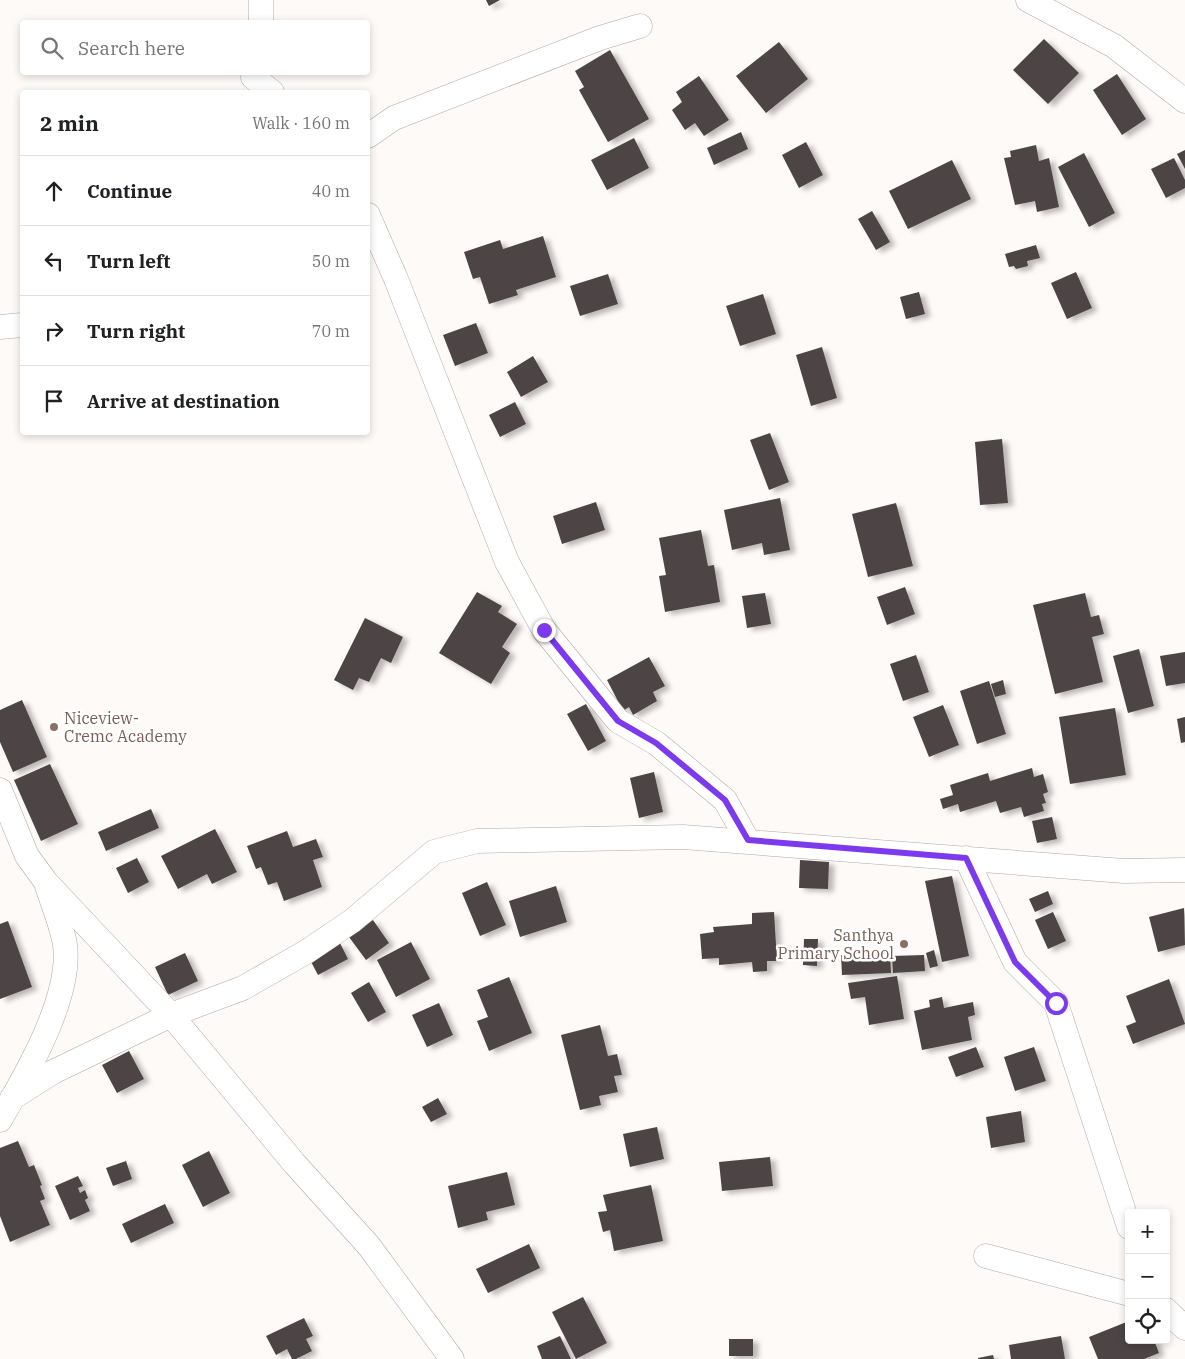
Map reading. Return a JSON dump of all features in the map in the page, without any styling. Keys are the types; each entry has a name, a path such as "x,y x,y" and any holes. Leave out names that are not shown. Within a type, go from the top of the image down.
{"street":[{"path":"261,0 261,20"},
{"path":"1028,0 1114,46 1185,101"},
{"path":"370,135 394,118 600,38 640,26"},
{"path":"254,81 269,90"},
{"path":"370,219 396,279 507,562 544,630 618,721 656,743 725,800 748,840"},
{"path":"0,327 20,325"},
{"path":"0,790 27,856 46,882 171,1015 294,1163 369,1246 452,1359"},
{"path":"12,1098 53,1072 171,1015 243,988 306,952 352,921 434,852 477,841 683,837 748,840 1124,871 1185,870"},
{"path":"966,858 1015,962 1056,1003 1125,1215"},
{"path":"0,1120 51,1021 62,988 65,946 46,882"},
{"path":"986,1256 1125,1293"},
{"path":"1170,1314 1185,1328"}],"building":[{"path":"486,0 500,0 489,6"},
{"path":"1044,39 1079,73 1048,104 1013,70"},
{"path":"779,42 808,79 766,113 736,76"},
{"path":"610,50 649,119 608,142 579,90 584,87 575,71"},
{"path":"1117,74 1146,119 1122,135 1093,90"},
{"path":"699,76 729,120 704,136 695,123 685,130 672,110 682,102 676,92"},
{"path":"741,132 748,149 714,165 707,148"},
{"path":"634,138 649,168 607,190 591,160"},
{"path":"806,142 823,175 799,188 782,155"},
{"path":"1036,145 1039,161 1049,158 1059,207 1037,212 1035,201 1015,205 1004,158 1011,157 1010,151"},
{"path":"1185,150 1185,169 1177,154"},
{"path":"1084,153 1115,213 1089,227 1058,167"},
{"path":"1174,158 1185,180 1185,188 1166,198 1151,169"},
{"path":"952,160 971,199 908,229 889,191"},
{"path":"872,211 890,242 876,250 858,219"},
{"path":"543,236 556,277 516,290 518,295 489,304 480,277 473,279 464,252 500,240 503,249"},
{"path":"1036,245 1040,258 1027,261 1028,266 1016,269 1014,266 1009,267 1005,254"},
{"path":"1076,272 1092,308 1067,319 1051,283"},
{"path":"608,274 618,304 580,316 570,286"},
{"path":"919,292 925,314 906,319 900,297"},
{"path":"763,294 776,334 740,346 726,306"},
{"path":"476,323 488,353 455,366 443,335"},
{"path":"822,347 837,398 811,406 796,355"},
{"path":"533,356 548,382 521,397 507,372"},
{"path":"515,402 526,424 500,437 489,415"},
{"path":"770,433 789,482 769,490 750,440"},
{"path":"1002,439 1008,503 980,505 975,442"},
{"path":"780,498 790,550 764,555 762,543 732,550 724,510"},
{"path":"596,502 605,530 562,544 553,516"},
{"path":"896,503 913,566 868,577 852,514"},
{"path":"701,530 708,566 714,565 720,602 665,612 659,576 666,575 659,538"},
{"path":"905,587 915,614 887,625 877,597"},
{"path":"477,592 502,606 498,612 517,624 502,647 510,653 491,684 439,653"},
{"path":"765,593 771,624 747,628 742,596"},
{"path":"1085,593 1091,617 1099,615 1104,634 1092,637 1103,682 1055,694 1033,605"},
{"path":"365,618 403,637 391,663 381,658 369,682 359,678 353,690 334,680"},
{"path":"1139,649 1154,706 1128,713 1113,656"},
{"path":"1185,652 1185,683 1166,686 1160,656"},
{"path":"916,655 929,692 903,701 890,664"},
{"path":"649,657 665,686 653,692 657,701 633,715 629,707 623,711 607,680"},
{"path":"1003,680 1006,694 995,697 991,684"},
{"path":"989,681 1006,734 977,744 960,691"},
{"path":"22,700 47,757 13,772 0,742 0,710"},
{"path":"586,704 606,741 588,751 567,714"},
{"path":"943,705 959,745 929,757 913,717"},
{"path":"1115,708 1126,775 1070,784 1059,717"},
{"path":"1185,717 1185,742 1181,743 1177,719"},
{"path":"50,764 78,824 41,841 14,780"},
{"path":"1032,768 1034,777 1043,774 1048,792 1043,794 1046,803 1042,804 1044,811 1024,817 1021,807 1000,813 996,801 960,812 958,804 943,809 940,799 953,795 950,785 988,773 990,781"},
{"path":"654,772 663,812 639,818 630,778"},
{"path":"151,809 159,828 106,851 98,832"},
{"path":"1052,817 1057,839 1037,843 1032,821"},
{"path":"215,829 237,872 212,884 207,874 178,889 161,856"},
{"path":"287,831 293,847 316,839 323,857 313,860 322,887 284,901 277,882 268,885 261,867 256,869 247,846"},
{"path":"137,858 149,882 128,893 116,868"},
{"path":"800,860 829,862 828,889 799,888"},
{"path":"952,876 969,956 942,962 925,881"},
{"path":"487,882 506,925 480,936 462,893"},
{"path":"556,886 567,922 520,937 509,901"},
{"path":"1048,891 1053,904 1035,912 1029,899"},
{"path":"1184,908 1185,945 1158,952 1149,917"},
{"path":"774,912 777,961 767,961 767,971 753,972 752,962 719,965 719,958 702,959 700,934 714,932 713,927 752,924 752,913"},
{"path":"1053,912 1066,941 1048,949 1035,920"},
{"path":"373,920 389,943 366,960 349,937"},
{"path":"8,921 32,987 0,999 0,924"},
{"path":"804,939 818,939 817,966 803,965"},
{"path":"411,942 430,979 396,997 377,960"},
{"path":"340,943 348,959 318,975 309,958"},
{"path":"934,950 938,966 930,968 926,953"},
{"path":"185,953 198,981 168,995 155,967"},
{"path":"890,953 891,973 842,975 841,955"},
{"path":"924,955 925,971 893,973 892,956"},
{"path":"897,976 904,1019 869,1025 865,997 851,999 848,983"},
{"path":"509,977 532,1033 489,1051 477,1021 488,1017 477,990"},
{"path":"1169,979 1185,1024 1133,1044 1126,1026 1136,1022 1126,996"},
{"path":"369,982 386,1012 368,1022 351,993"},
{"path":"942,997 944,1008 973,1002 975,1015 968,1017 972,1040 922,1050 914,1011 930,1007 929,1000"},
{"path":"439,1003 453,1035 427,1047 412,1015"},
{"path":"600,1025 608,1056 617,1054 622,1075 614,1076 618,1092 599,1096 601,1105 580,1110 561,1035"},
{"path":"976,1047 984,1067 956,1077 948,1057"},
{"path":"1034,1047 1046,1081 1015,1091 1004,1057"},
{"path":"129,1051 144,1079 117,1093 102,1065"},
{"path":"438,1098 447,1114 431,1122 422,1107"},
{"path":"1021,1111 1025,1142 991,1148 986,1117"},
{"path":"657,1127 664,1159 630,1167 623,1134"},
{"path":"18,1141 29,1167 34,1165 42,1185 40,1186 45,1199 40,1201 50,1225 10,1242 0,1216 0,1148"},
{"path":"209,1151 230,1193 203,1207 182,1165"},
{"path":"770,1157 773,1186 722,1191 719,1162"},
{"path":"126,1161 132,1179 113,1186 106,1168"},
{"path":"507,1172 515,1205 486,1212 488,1220 458,1228 448,1186"},
{"path":"78,1176 83,1186 78,1188 80,1193 85,1190 88,1198 85,1200 90,1211 70,1220 55,1186"},
{"path":"651,1185 663,1241 614,1251 610,1230 603,1232 598,1212 607,1211 603,1195"},
{"path":"165,1204 174,1223 131,1243 122,1224"},
{"path":"529,1244 540,1268 488,1293 476,1269"},
{"path":"583,1297 607,1343 576,1359 552,1312"},
{"path":"304,1318 313,1336 306,1339 312,1351 296,1359 292,1359 287,1349 276,1355 266,1336"},
{"path":"1125,1323 1125,1344 1156,1344 1159,1353 1144,1359 1098,1359 1089,1337"},
{"path":"560,1336 571,1359 542,1359 537,1346"},
{"path":"1061,1336 1065,1359 1011,1359 1009,1345"},
{"path":"729,1339 753,1339 753,1356 729,1356"},
{"path":"993,1355 994,1359 978,1359 978,1358"}],"place":[{"name":"Niceview- Cremc Academy","path":"54,727"},
{"name":"Santhya Primary School","path":"904,944"}],"route":[{"path":"544,630 590,689 618,721 656,743 725,800 748,840 966,858 1015,962 1056,1003"}]}
